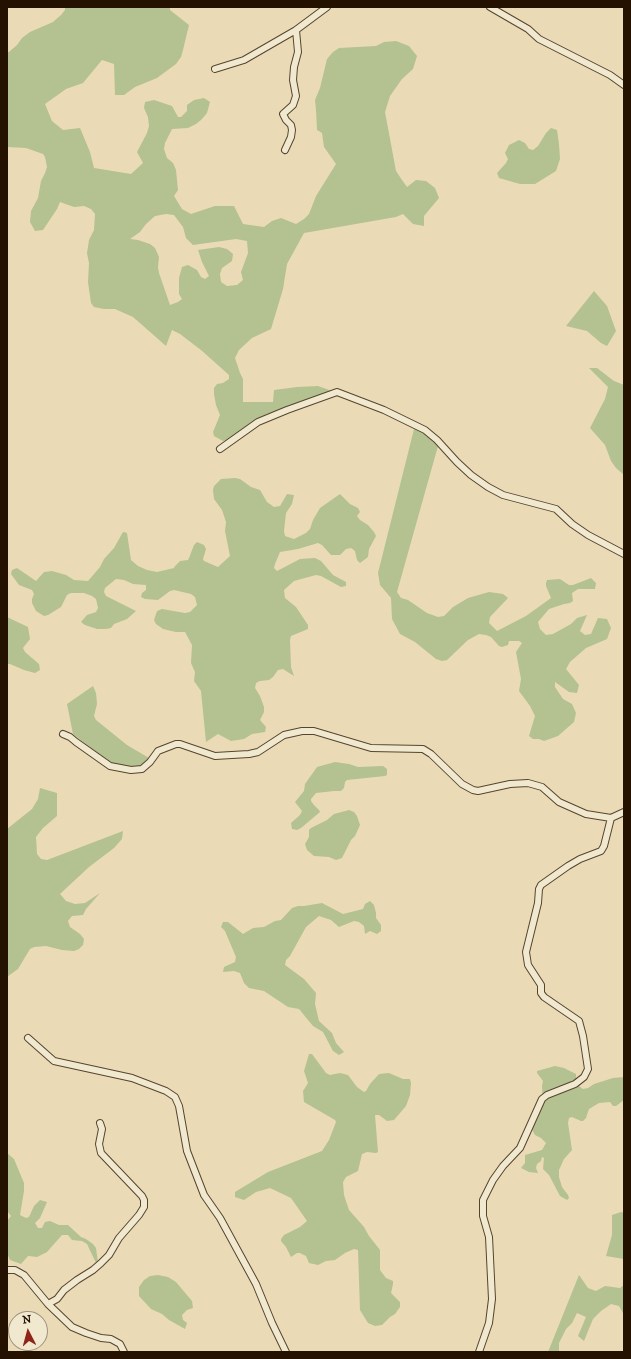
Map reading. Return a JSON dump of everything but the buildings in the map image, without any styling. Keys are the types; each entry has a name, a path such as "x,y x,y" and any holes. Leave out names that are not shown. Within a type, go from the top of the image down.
{"street":[{"path":"215,69 244,60 296,30 327,7"},
{"path":"490,7 528,30 539,39 610,75 624,85"},
{"path":"285,150 291,137 292,127 283,114 293,105 296,96 293,80 294,67 298,52 296,30"},
{"path":"220,449 258,422 337,392 384,410 425,430 437,440 456,462 488,487 503,495 556,509 572,524 588,535 624,554"},
{"path":"63,734 70,737 110,766 131,770 142,769 158,752 176,744 215,756 249,754 262,750 284,735 302,731 314,731 371,748 423,750 431,754 462,784 473,790 478,791 510,784 528,783 542,787 559,802 586,814 611,818 624,812"},
{"path":"479,1352 488,1323 492,1299 489,1237 483,1216 483,1200 496,1175 520,1148 542,1099 547,1095 575,1084 584,1077 588,1068 579,1021 544,997 538,979 528,965 526,952 540,889 541,886 568,866 580,859 601,851 604,846 611,818"},
{"path":"28,1038 54,1061 132,1078 166,1091 175,1097 180,1106 187,1150 204,1195 220,1218 256,1284 286,1352"},
{"path":"48,1304 56,1299 64,1290 77,1280 93,1270 109,1255 119,1238 144,1207 144,1200 142,1196 101,1153 99,1144 102,1128 100,1123"},
{"path":"7,1270 15,1270 24,1275 48,1304 77,1331 101,1338 111,1339 120,1344 124,1352"}],"green space":[{"path":"65,7 170,7 170,10 189,25 181,57 176,64 157,78 135,87 124,95 115,95 114,64 102,60 83,83 66,89 45,104 52,121 63,130 80,128 90,152 94,168 131,174 143,163 137,152 149,126 148,117 144,108 145,102 154,100 172,106 178,117 181,117 187,111 187,105 194,100 204,98 210,102 207,113 201,120 188,128 172,129 165,143 164,149 167,158 173,163 176,170 178,190 174,196 182,209 191,214 215,206 234,206 243,224 264,227 272,221 281,218 296,224 304,219 309,214 316,196 336,164 324,147 322,133 317,130 315,100 320,88 327,59 333,52 339,48 376,46 384,42 396,41 409,46 417,56 413,69 402,79 390,96 385,112 396,171 407,187 416,180 426,181 435,188 439,198 424,216 424,226 413,224 403,214 396,217 304,233 287,264 283,289 271,329 252,338 239,350 235,358 243,379 243,402 273,402 274,390 297,387 318,386 332,391 267,414 242,430 232,439 223,441 214,436 213,432 220,415 216,405 214,388 217,384 223,383 229,379 229,375 201,350 180,334 172,330 166,346 133,317 115,309 94,307 91,303 88,282 89,263 87,253 89,240 94,230 95,214 91,209 84,206 74,207 60,202 43,230 35,231 30,222 31,211 38,198 41,181 47,167 43,154 26,148 7,147 7,52 9,52 30,32 53,22 65,10","holes":["166,214 174,215 183,227 186,238 193,245 236,239 247,241 248,253 241,272 243,280 237,285 227,286 221,282 220,274 222,268 232,261 233,254 227,249 219,247 198,250 209,276 205,279 201,277 197,270 188,265 182,267 179,278 179,294 182,299 170,305 159,273 159,257 155,248 150,244 130,239 140,232 155,216"]},
{"path":"551,128 557,130 559,144 560,159 556,171 535,184 520,184 499,178 497,173 508,159 505,153 509,145 519,140 525,143 529,149 533,150 538,146"},
{"path":"594,291 607,306 616,331 607,346 587,331 566,326"},
{"path":"589,368 597,368 614,381 624,385 624,475 616,468 611,461 605,445 590,428 605,399 608,387"},
{"path":"414,429 421,430 438,446 397,592 401,598 408,600 427,613 438,617 444,616 453,607 468,598 489,592 503,594 508,598 490,617 489,623 497,631 526,616 551,598 546,586 547,580 560,579 569,585 573,585 591,578 596,583 595,589 578,589 572,593 573,601 549,609 538,622 540,629 546,635 553,634 571,624 577,618 587,615 580,631 585,635 591,634 598,618 607,619 611,628 607,639 586,648 570,662 566,669 579,685 577,693 569,692 555,682 555,687 563,699 572,704 576,713 574,722 558,736 544,741 533,739 529,736 535,716 519,691 521,679 516,652 522,643 519,641 509,641 508,645 502,647 499,646 491,637 479,634 468,640 447,660 442,661 436,659 415,642 400,634 392,619 391,598 380,585 378,573"},
{"path":"221,479 240,479 251,487 260,490 267,502 274,507 280,506 287,494 294,495 292,504 286,513 284,531 285,536 294,539 306,533 310,529 320,508 340,494 350,504 358,508 360,512 357,516 368,525 376,536 369,549 368,557 360,563 357,560 355,551 351,548 346,549 340,555 331,555 322,545 318,543 298,549 280,552 274,568 277,571 300,559 315,558 321,561 333,575 346,582 346,586 341,587 321,576 316,575 294,581 284,590 285,598 296,607 308,625 308,629 291,636 291,667 294,676 283,669 278,670 269,680 256,683 255,688 264,707 264,712 260,720 266,727 265,732 252,734 244,739 231,741 218,734 206,742 201,691 194,681 195,672 191,663 192,645 185,632 176,632 163,629 156,624 154,620 157,611 162,609 185,613 190,612 197,605 195,597 191,594 174,590 170,591 158,600 145,599 141,597 142,593 146,590 146,585 133,584 124,580 116,579 105,588 104,592 106,596 136,611 127,619 114,624 111,628 97,629 81,622 87,615 96,612 98,608 96,599 92,596 84,593 71,593 67,595 61,607 44,616 36,611 32,603 34,594 32,590 19,585 11,574 12,570 17,568 36,581 44,572 52,571 66,575 74,580 88,581 114,548 123,532 127,533 131,560 138,566 147,570 157,572 174,568 180,561 188,560 194,545 197,542 204,545 206,549 203,559 204,561 218,567 230,556 225,531 226,522 222,510 214,499 213,490 214,486"},
{"path":"7,617 28,627 30,639 23,648 25,652 39,664 40,670 35,673 7,664"},
{"path":"93,686 96,693 97,704 94,716 96,720 127,745 149,758 141,767 130,768 111,764 73,734 67,704"},
{"path":"335,762 358,767 383,766 387,769 387,775 347,780 341,791 316,793 311,801 320,812 301,828 297,830 292,829 291,823 300,815 302,811 295,802 304,791 305,784 317,767"},
{"path":"40,788 57,793 57,816 43,828 36,837 37,854 41,859 47,860 123,831 122,839 114,848 89,867 60,894 66,901 75,904 85,903 100,893 86,909 83,915 72,916 68,921 70,927 84,939 83,945 74,951 46,946 34,947 30,949 18,969 7,977 7,829 32,809 38,799"},
{"path":"349,810 354,812 357,816 360,825 342,858 336,860 329,857 314,856 307,850 305,844 309,837 309,830 311,828 327,820 334,814"},
{"path":"370,901 374,905 376,918 381,925 381,931 377,934 370,931 365,934 364,926 359,922 354,921 339,927 331,920 319,916 306,927 290,956 286,960 285,965 304,979 316,993 315,1004 319,1021 332,1033 336,1043 344,1052 339,1055 333,1051 323,1032 313,1026 299,1009 288,1007 264,991 249,988 244,983 240,973 234,971 223,972 224,967 235,962 236,957 225,931 221,927 223,922 228,922 243,934 253,928 264,927 275,921 281,920 292,908 298,906 322,903 343,914 363,909 365,904"},
{"path":"309,1054 312,1054 326,1073 330,1075 340,1073 348,1075 357,1087 364,1092 379,1074 389,1073 403,1079 410,1079 410,1095 406,1106 394,1120 387,1121 379,1115 375,1115 378,1152 367,1152 362,1154 358,1171 346,1177 343,1182 344,1195 349,1210 364,1227 380,1250 380,1270 386,1278 393,1281 391,1293 400,1302 400,1307 395,1314 382,1325 375,1326 368,1323 360,1310 358,1250 354,1249 335,1260 326,1261 318,1265 309,1263 306,1256 300,1253 297,1253 291,1257 281,1239 284,1235 300,1227 307,1221 291,1198 270,1188 256,1192 244,1200 235,1197 235,1192 268,1172 322,1151 329,1140 336,1122 335,1120 304,1102 303,1091 308,1083 304,1071"},
{"path":"555,1066 564,1068 576,1074 576,1082 583,1089 613,1078 624,1077 624,1100 616,1106 613,1106 610,1102 599,1103 589,1109 586,1118 583,1121 572,1117 569,1118 568,1123 572,1150 564,1159 559,1170 559,1177 562,1187 569,1198 567,1200 560,1196 549,1175 543,1169 544,1158 542,1157 541,1161 537,1164 536,1168 538,1173 529,1172 521,1168 525,1163 525,1155 542,1150 546,1143 535,1135 531,1128 543,1101 543,1081 537,1071"},
{"path":"7,1153 14,1159 24,1183 20,1215 26,1218 29,1217 34,1206 40,1200 47,1202 40,1218 35,1223 38,1228 42,1228 45,1222 50,1221 59,1225 68,1225 81,1237 93,1244 96,1248 98,1263 96,1263 87,1244 82,1241 72,1240 68,1235 62,1235 47,1252 37,1257 28,1256 21,1264 10,1260 7,1253 7,1221 11,1216 7,1211"},
{"path":"621,1212 624,1213 624,1259 606,1256 612,1235 612,1215"},
{"path":"158,1275 168,1277 176,1282 192,1301 193,1308 187,1310 182,1315 183,1320 187,1323 185,1329 169,1320 162,1314 151,1309 139,1296 139,1287 144,1280 150,1276"},
{"path":"579,1275 588,1288 596,1291 605,1286 620,1288 624,1285 624,1315 619,1306 611,1304 593,1319 584,1341 578,1336 586,1317 577,1313 572,1323 566,1329 559,1343 559,1352 548,1352"}]}
